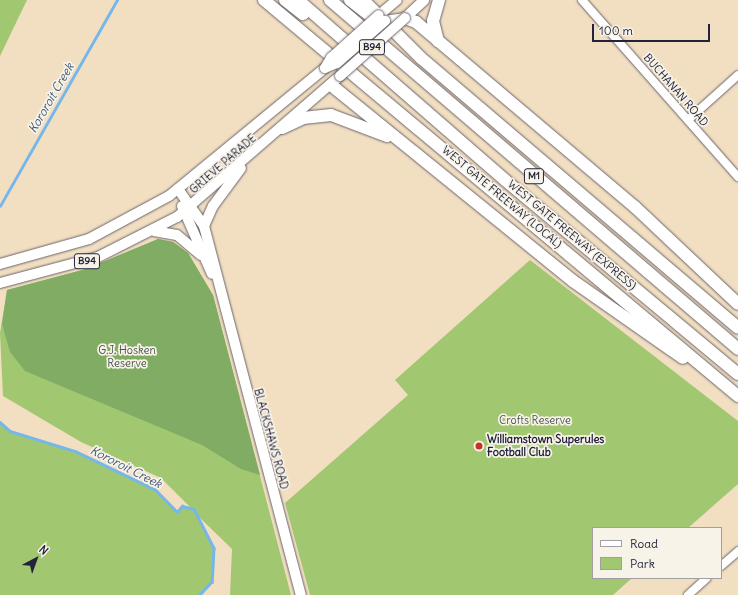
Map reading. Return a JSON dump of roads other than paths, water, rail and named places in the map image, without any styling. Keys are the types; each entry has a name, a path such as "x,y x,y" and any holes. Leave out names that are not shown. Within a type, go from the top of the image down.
{"highway":[{"name":"WEST GATE FREEWAY (LOCAL)","path":"264,0 738,396"},
{"path":"285,0 374,67"},
{"name":"WEST GATE FREEWAY (EXPRESS)","path":"298,0 374,67 738,374"},
{"name":"WEST GATE FREEWAY (EXPRESS)","path":"330,0 738,349"},
{"path":"350,0 421,58"},
{"name":"M1","path":"363,0 421,58 738,328"},
{"path":"438,0 433,21 439,42"},
{"path":"405,18 414,20 634,207 738,304"},
{"path":"331,85 423,157 573,281 719,381"},
{"path":"282,128 303,118 331,115 379,132 423,157"}],"main road":[{"name":"GRIEVE PARADE","path":"0,264 21,260 89,238 178,189 325,68 331,58 382,18 397,0"},
{"name":"GRIEVE PARADE","path":"0,283 16,280 98,257 154,231 184,212 244,162 424,0"},
{"path":"382,18 405,18"},
{"path":"325,68 331,85"},
{"path":"204,226 213,206 244,162"},
{"name":"BLACKSHAWS ROAD","path":"178,189 192,206 204,226 219,288 301,595"},
{"name":"BLACKSHAWS ROAD","path":"178,189 184,212 219,288"},
{"path":"154,231 177,235 204,258"}],"street":[{"name":"BUCHANAN ROAD","path":"582,0 738,177"},
{"path":"688,120 738,75"},
{"path":"722,565 738,551"},
{"path":"688,595 707,579"}],"waterway":[{"name":"Kororoit Creek","path":"0,206 117,0"},
{"name":"Kororoit Creek","path":"0,422 10,431 75,451 156,490 177,512 182,506 194,509 214,548 212,582 200,595"}],"place":[{"name":"Williamstown Superules Football Club","path":"479,446"}],"park label":[{"name":"G.J. Hosken Reserve","path":"127,357"},
{"name":"Crofts Reserve","path":"535,420"}]}
